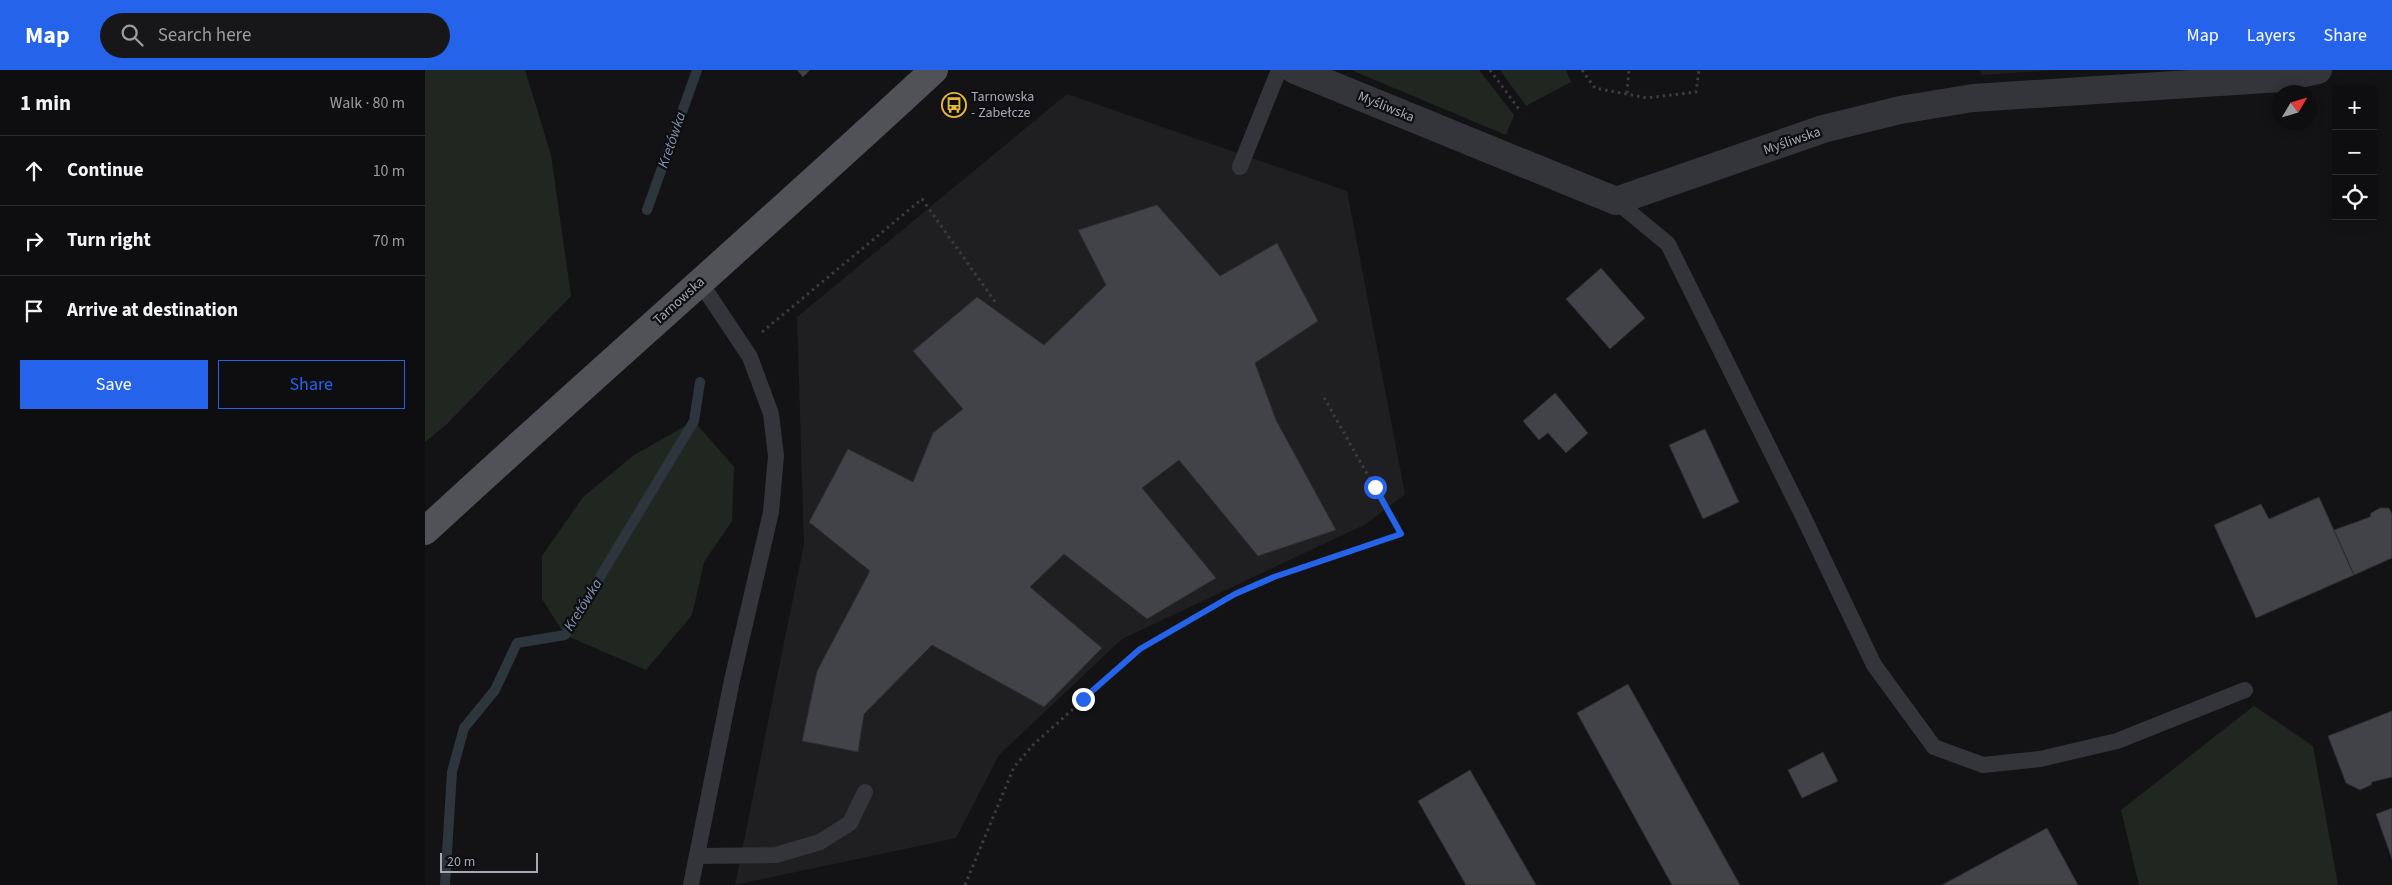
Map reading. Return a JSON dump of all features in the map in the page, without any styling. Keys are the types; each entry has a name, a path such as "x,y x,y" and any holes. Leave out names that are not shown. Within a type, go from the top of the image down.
{"main road":[{"name":"Tarnowska","path":"425,531 569,398 934,70"}],"street":[{"name":"Myśliwska","path":"1295,70 1616,201 1823,129 1900,110 1973,98 2281,78 2318,70"}],"lane":[{"path":"1240,167 1279,70"},
{"path":"1616,201 1668,244 1802,514 1874,665 1933,747 1983,765 2040,759 2117,740 2245,690"},
{"path":"691,885 732,680 771,512 776,456 771,414 750,357 700,282"},
{"path":"697,856 776,855 820,842 850,824 865,792"}],"path":[{"path":"1489,70 1521,112"},
{"path":"1582,70 1595,88 1647,98 1696,92 1699,70"},
{"path":"1627,93 1629,70"},
{"path":"756,326 761,333 922,199 996,302"},
{"path":"965,885 1015,767 1034,744 1140,649 1250,587 1401,534 1322,394"}],"shaded area":[{"path":"425,70 525,70 551,155 571,296 447,424 425,442"},
{"path":"1351,70 1479,70 1514,115 1506,135"},
{"path":"1500,70 1566,70 1571,82 1526,106"},
{"path":"1980,70 2058,70 1981,75"},
{"path":"1067,94 1347,191 1405,494 1366,524 1122,639 999,755 956,838 735,885 804,544 797,317"},
{"path":"694,421 734,467 732,521 704,562 692,615 646,670 565,635 542,599 542,556 583,497 634,455"},
{"path":"2254,706 2313,746 2338,885 2139,885 2121,810"}],"building":[{"path":"797,70 810,70 803,77"},
{"path":"1157,205 1220,276 1277,243 1318,321 1255,363 1276,420 1336,530 1258,556 1179,460 1142,488 1216,578 1147,619 1064,554 1030,587 1102,648 1044,707 932,645 864,714 858,752 802,741 817,671 870,571 809,522 848,449 913,482 933,433 963,409 913,351 977,297 1044,345 1106,285 1078,230"},
{"path":"1601,268 1645,318 1610,349 1566,299"},
{"path":"1555,393 1588,433 1566,453 1548,433 1539,440 1523,421"},
{"path":"1705,429 1739,502 1703,519 1669,445"},
{"path":"2319,497 2354,575 2256,618 2214,525 2261,504 2269,519"},
{"path":"2380,508 2389,508 2392,514 2392,558 2354,575 2334,530 2370,517 2371,513"},
{"path":"1628,684 1740,885 1672,885 1577,713"},
{"path":"2392,711 2392,777 2372,782 2371,785 2360,790 2346,783 2328,736"},
{"path":"1823,752 1838,781 1802,798 1788,770"},
{"path":"1470,770 1536,885 1466,885 1418,801"},
{"path":"2392,808 2392,859 2376,814"},
{"path":"2047,828 2078,885 1942,885"}],"waterway":[{"name":"Kretówka","path":"647,210 697,70"},
{"name":"Kretówka","path":"445,885 452,772 464,728 495,690 517,643 565,635 694,421 700,382"}],"place":[{"name":"Tarnowska - Zabełcze","path":"954,105"}],"route":[{"path":"1083,699 1140,649 1235,594 1274,577 1401,534 1375,487"}]}
